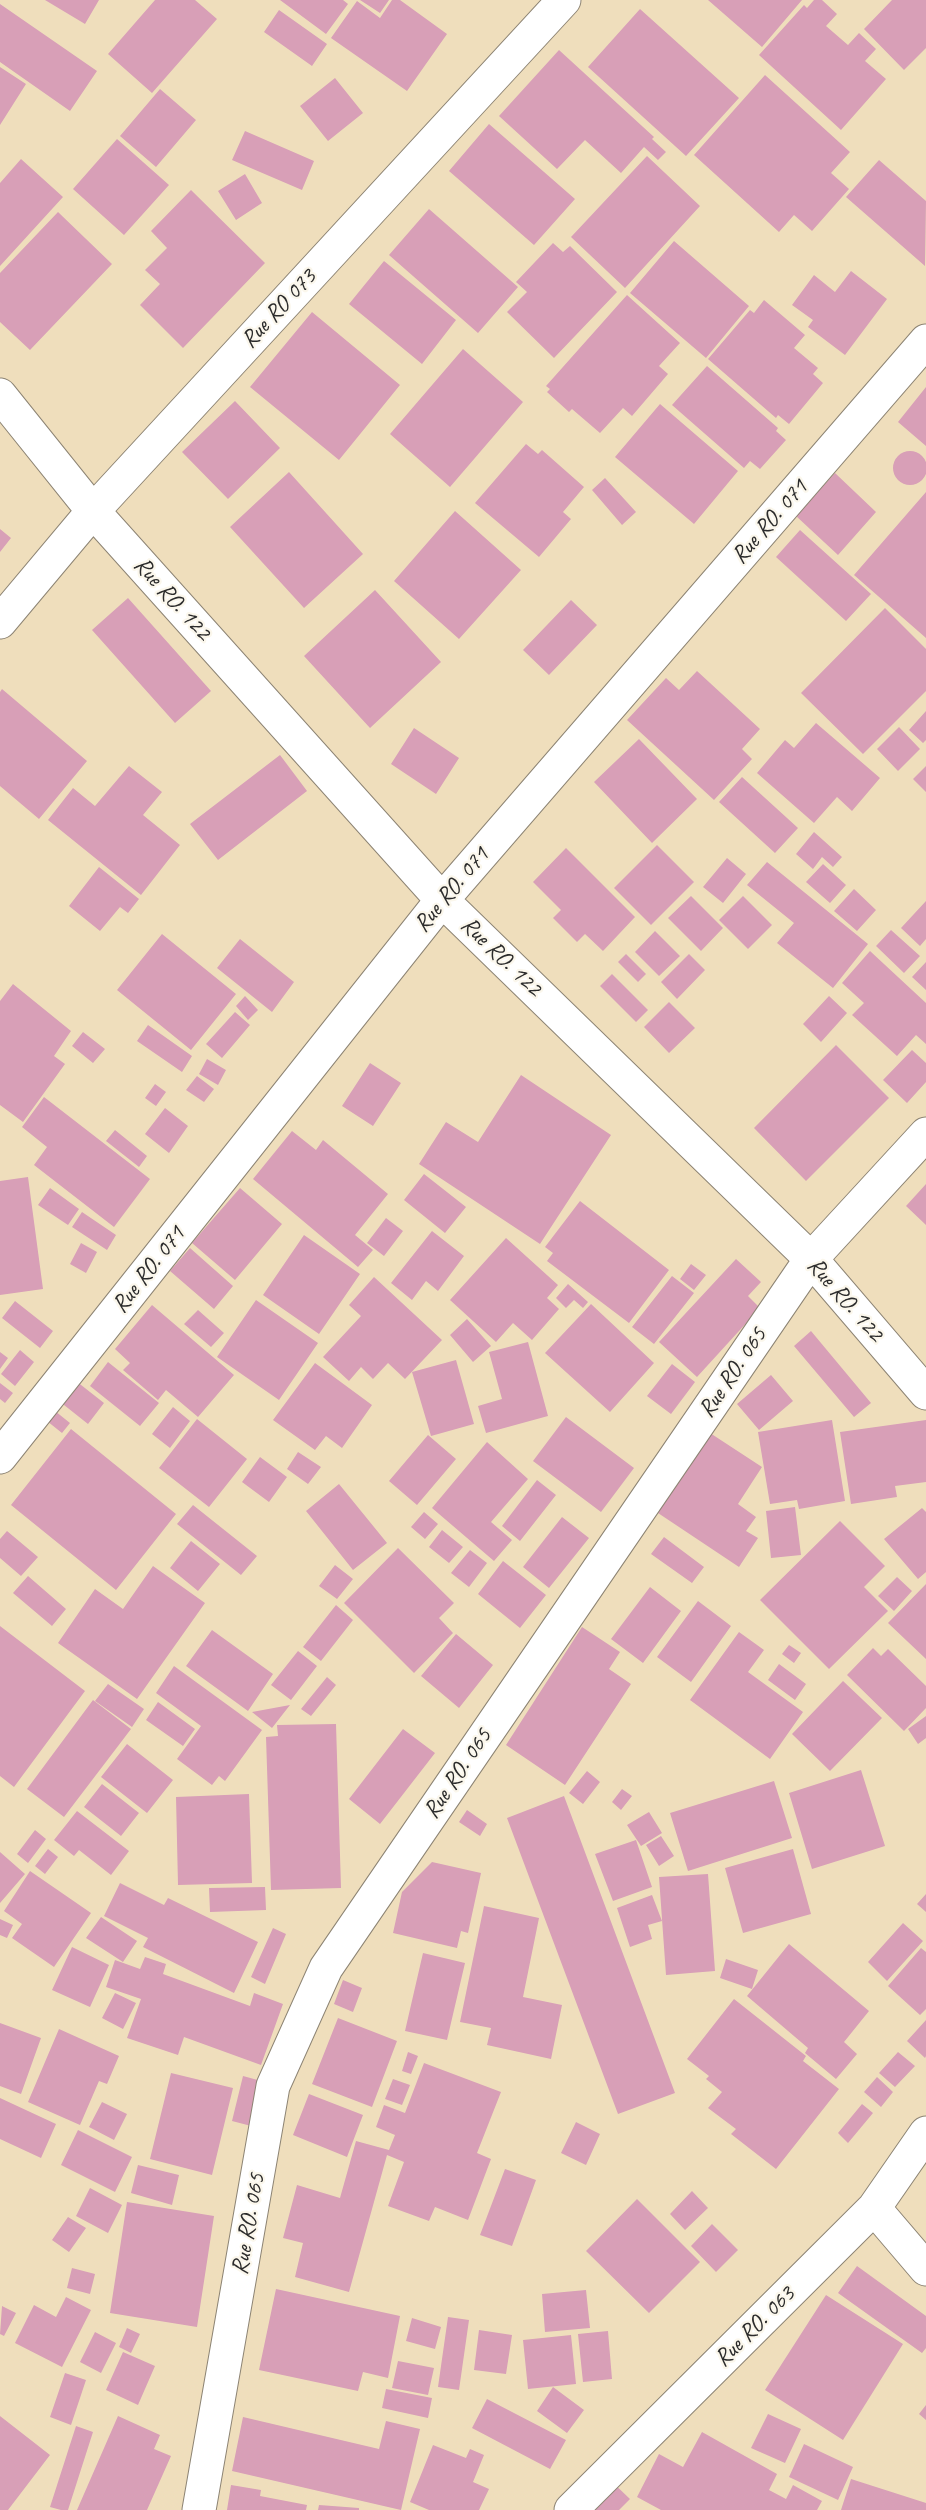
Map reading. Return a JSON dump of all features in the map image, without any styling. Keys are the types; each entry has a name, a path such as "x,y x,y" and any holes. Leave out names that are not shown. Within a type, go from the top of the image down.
{"street":[{"name":"Rue RO 073","path":"0,622 93,511 564,0"},
{"name":"Rue RO. 071","path":"0,1457 442,900 926,341"},
{"name":"Rue RO. 122","path":"0,395 93,511 442,900 811,1259 926,1393"},
{"name":"Rue RO. 065","path":"199,2510 273,2086 326,1968 811,1259 926,1134"},
{"name":"Rue RO. 063","path":"571,2510 874,2208 926,2133"},
{"path":"874,2208 926,2268"}],"building":[{"path":"45,0 99,0 85,24"},
{"path":"155,0 195,0 217,19 152,93 108,54"},
{"path":"280,0 343,0 348,4 326,34"},
{"path":"360,0 389,0 380,13"},
{"path":"392,0 400,0 447,34 407,91 331,38 357,1 380,18"},
{"path":"708,0 802,0 762,47"},
{"path":"814,0 822,0 837,14 826,26 848,45 859,33 876,49 865,61 886,79 841,130 759,55 804,5 807,8"},
{"path":"892,0 926,0 926,48 904,70 864,29"},
{"path":"0,4 97,71 70,111 0,62"},
{"path":"640,9 739,98 686,156 588,67"},
{"path":"279,10 327,44 312,66 264,32"},
{"path":"559,50 654,137 652,139 666,152 658,160 644,147 621,173 585,140 557,169 499,116"},
{"path":"0,67 26,84 0,125"},
{"path":"765,75 850,152 831,173 849,189 812,231 794,215 779,232 694,155"},
{"path":"335,78 363,113 328,141 300,106"},
{"path":"160,89 196,120 156,167 120,136"},
{"path":"489,124 575,199 534,245 449,171"},
{"path":"245,131 314,161 302,190 232,160"},
{"path":"117,139 169,185 124,235 73,189"},
{"path":"647,156 700,206 625,288 571,237"},
{"path":"21,159 63,197 0,266 0,183"},
{"path":"879,160 926,201 925,266 846,197"},
{"path":"245,174 262,203 236,220 218,191"},
{"path":"191,190 265,263 183,348 140,305 160,284 145,270 167,248 151,231"},
{"path":"429,209 518,287 478,333 389,255"},
{"path":"58,212 112,264 30,350 0,322 0,273"},
{"path":"674,241 749,306 706,358 630,293"},
{"path":"553,243 563,252 570,246 617,292 554,358 507,312 527,292 516,282"},
{"path":"384,261 456,320 422,364 349,304"},
{"path":"851,271 887,299 845,355 808,327 813,320 792,305 814,275 835,292"},
{"path":"627,295 680,343 659,366 668,374 632,416 623,408 600,433 572,409 569,412 547,392 550,389 546,386"},
{"path":"764,300 805,335 794,348 818,368 813,374 823,383 789,424 778,415 776,418 708,359 750,310 754,313"},
{"path":"312,312 400,385 339,460 250,387"},
{"path":"463,349 523,402 450,487 390,434"},
{"path":"707,366 778,428 776,431 786,440 760,469 750,461 744,468 672,405"},
{"path":"926,387 926,446 898,422"},
{"path":"235,401 280,448 228,499 182,452"},
{"path":"660,404 738,471 694,524 615,457"},
{"path":"526,444 538,454 542,450 584,487 563,512 571,519 539,557 475,503"},
{"path":"910,451 922,456 927,468 922,480 910,485 898,480 893,468 898,456"},
{"path":"289,472 363,554 304,608 230,527"},
{"path":"835,473 876,512 838,555 796,516"},
{"path":"605,478 636,512 622,525 592,490"},
{"path":"926,492 926,638 854,575"},
{"path":"455,511 521,570 459,639 394,581"},
{"path":"0,529 11,538 0,552"},
{"path":"800,530 871,594 846,621 776,557"},
{"path":"375,590 441,662 370,728 304,656"},
{"path":"128,598 211,691 175,723 92,630"},
{"path":"571,600 597,625 549,675 523,650"},
{"path":"885,608 926,649 926,691 863,754 801,693"},
{"path":"697,671 760,729 742,749 752,759 714,800 627,720 666,678 679,690"},
{"path":"2,689 87,761 39,819 0,786 0,692"},
{"path":"926,711 926,740 923,743 909,730"},
{"path":"816,723 880,778 852,811 837,797 814,823 757,773 785,740 794,748"},
{"path":"899,727 920,749 898,771 877,749"},
{"path":"414,728 459,758 436,794 391,764"},
{"path":"639,739 697,799 652,843 594,782"},
{"path":"280,755 307,791 218,860 190,824"},
{"path":"129,766 162,792 143,815 180,845 141,895 48,820 73,788 95,806"},
{"path":"926,766 926,792 913,779"},
{"path":"742,777 798,828 775,853 719,802"},
{"path":"814,832 842,857 833,867 822,857 813,869 796,854"},
{"path":"657,845 694,882 651,925 614,888"},
{"path":"566,848 635,917 603,951 585,934 577,942 553,918 561,910 533,882"},
{"path":"727,858 746,874 723,903 703,887"},
{"path":"767,862 868,944 833,988 777,943 794,923 747,885"},
{"path":"823,864 846,885 830,903 806,882"},
{"path":"99,867 139,899 128,913 120,907 100,931 69,906"},
{"path":"854,889 876,910 857,931 834,911"},
{"path":"691,896 723,928 701,951 668,918"},
{"path":"743,896 772,925 748,949 719,920"},
{"path":"926,901 926,939 920,946 901,928"},
{"path":"891,930 920,956 904,973 876,946"},
{"path":"655,931 680,956 659,976 635,952"},
{"path":"162,934 236,994 191,1050 117,990"},
{"path":"240,939 294,982 272,1012 217,968"},
{"path":"870,951 926,1003 926,1044 916,1035 897,1056 852,1015 864,1003 842,983"},
{"path":"626,954 646,974 638,982 618,962"},
{"path":"689,954 705,970 677,999 661,982"},
{"path":"926,962 926,990 912,977"},
{"path":"612,974 648,1010 636,1022 600,986"},
{"path":"13,984 71,1031 54,1056 65,1064 23,1122 0,1105 0,1001"},
{"path":"245,996 258,1010 248,1020 236,1006"},
{"path":"829,996 847,1013 821,1042 803,1024"},
{"path":"669,1002 695,1028 669,1053 644,1027"},
{"path":"235,1012 250,1025 222,1058 206,1044"},
{"path":"148,1025 192,1056 182,1072 137,1041"},
{"path":"83,1032 105,1049 93,1063 72,1046"},
{"path":"836,1045 889,1098 806,1181 754,1128"},
{"path":"912,1050 926,1063 926,1082 907,1103 883,1080"},
{"path":"207,1059 226,1070 218,1085 199,1074"},
{"path":"370,1063 401,1083 373,1126 342,1106"},
{"path":"521,1075 611,1135 540,1244 419,1164 446,1122 478,1142"},
{"path":"197,1076 214,1089 204,1102 186,1090"},
{"path":"155,1084 166,1092 156,1106 145,1098"},
{"path":"44,1097 150,1179 114,1227 34,1165 47,1147 22,1127"},
{"path":"165,1108 188,1126 169,1153 145,1134"},
{"path":"115,1130 147,1156 139,1167 106,1141"},
{"path":"292,1131 316,1150 323,1140 388,1194 355,1235 373,1250 358,1267 253,1179"},
{"path":"424,1174 466,1207 445,1233 404,1200"},
{"path":"28,1177 43,1289 0,1295 0,1181"},
{"path":"926,1184 926,1225 906,1206"},
{"path":"50,1188 79,1209 68,1225 38,1205"},
{"path":"240,1188 282,1224 235,1280 192,1243"},
{"path":"580,1201 669,1270 629,1323 547,1261 553,1253 545,1247"},
{"path":"82,1212 116,1235 107,1250 72,1227"},
{"path":"386,1218 403,1231 384,1256 367,1243"},
{"path":"432,1231 464,1256 438,1291 426,1281 412,1300 391,1283"},
{"path":"304,1235 360,1274 319,1334 263,1295"},
{"path":"506,1238 558,1285 547,1298 559,1309 532,1340 513,1323 496,1342 450,1300"},
{"path":"81,1243 97,1252 86,1273 70,1264"},
{"path":"190,1248 233,1286 214,1309 170,1271"},
{"path":"736,1259 761,1282 748,1296 760,1308 697,1377 659,1342"},
{"path":"691,1264 706,1275 694,1290 680,1279"},
{"path":"672,1276 694,1293 654,1344 632,1327"},
{"path":"374,1277 442,1340 405,1379 388,1363 373,1379 361,1367 349,1381 323,1357 361,1316 349,1305"},
{"path":"568,1284 588,1302 583,1308 574,1300 566,1308 556,1298"},
{"path":"256,1300 318,1343 279,1400 217,1357"},
{"path":"15,1301 53,1331 40,1348 2,1318"},
{"path":"591,1304 654,1363 610,1412 545,1353"},
{"path":"152,1305 234,1375 198,1417 166,1390 158,1400 123,1370 130,1363 115,1349"},
{"path":"198,1310 224,1333 211,1347 184,1324"},
{"path":"467,1319 491,1346 473,1362 450,1335"},
{"path":"811,1331 871,1403 854,1417 794,1346"},
{"path":"528,1342 548,1416 486,1433 478,1406 502,1399 489,1352"},
{"path":"20,1350 34,1362 15,1386 1,1374"},
{"path":"0,1352 8,1358 0,1369"},
{"path":"456,1360 474,1424 431,1436 412,1372"},
{"path":"108,1362 159,1403 140,1426 90,1386"},
{"path":"315,1363 372,1405 342,1448 326,1436 315,1450 273,1420"},
{"path":"672,1364 695,1382 671,1414 647,1396"},
{"path":"771,1375 793,1401 759,1430 737,1404"},
{"path":"76,1381 104,1403 88,1424 59,1401"},
{"path":"0,1383 13,1393 5,1403 0,1399"},
{"path":"173,1407 190,1421 170,1448 152,1434"},
{"path":"55,1411 70,1423 62,1433 47,1421"},
{"path":"566,1417 634,1468 601,1512 533,1461"},
{"path":"197,1419 247,1459 209,1507 159,1468"},
{"path":"832,1420 845,1501 799,1509 797,1500 770,1504 758,1432"},
{"path":"926,1420 926,1482 895,1486 897,1497 851,1504 840,1432"},
{"path":"71,1429 176,1514 116,1590 11,1505"},
{"path":"710,1433 762,1467 738,1504 756,1517 746,1531 758,1538 739,1567 658,1513"},
{"path":"428,1435 456,1459 417,1505 389,1481"},
{"path":"487,1442 528,1479 491,1522 512,1540 494,1561 432,1508"},
{"path":"298,1452 321,1467 308,1484 287,1469"},
{"path":"260,1457 287,1477 269,1502 242,1482"},
{"path":"537,1480 556,1495 520,1541 502,1526"},
{"path":"339,1484 387,1543 353,1570 306,1511"},
{"path":"193,1505 257,1556 241,1575 177,1524"},
{"path":"795,1507 801,1555 771,1558 766,1511"},
{"path":"922,1508 926,1512 926,1572 918,1579 884,1539"},
{"path":"424,1512 438,1524 425,1539 411,1527"},
{"path":"562,1517 589,1538 549,1588 523,1567"},
{"path":"840,1521 885,1566 864,1587 888,1611 829,1669 760,1600"},
{"path":"442,1530 463,1547 449,1563 429,1547"},
{"path":"7,1531 38,1557 21,1576 0,1558 0,1539"},
{"path":"664,1537 704,1567 692,1583 651,1554"},
{"path":"191,1541 220,1564 198,1591 170,1568"},
{"path":"398,1548 454,1603 439,1618 453,1633 414,1673 344,1603"},
{"path":"470,1550 487,1563 469,1587 451,1573"},
{"path":"503,1561 546,1595 520,1628 478,1594"},
{"path":"335,1565 353,1579 337,1599 319,1586"},
{"path":"153,1566 205,1603 137,1699 58,1643 95,1589 123,1609"},
{"path":"28,1576 66,1609 52,1626 13,1593"},
{"path":"897,1577 912,1591 894,1611 878,1596"},
{"path":"926,1584 926,1659 888,1623"},
{"path":"650,1587 681,1611 643,1663 611,1639"},
{"path":"698,1601 731,1626 691,1682 657,1657"},
{"path":"336,1605 353,1620 321,1661 303,1647"},
{"path":"0,1626 85,1691 14,1787 0,1776"},
{"path":"582,1627 620,1652 609,1669 631,1684 565,1785 506,1745"},
{"path":"212,1630 273,1674 248,1711 186,1666"},
{"path":"739,1632 764,1650 748,1672 803,1712 770,1759 690,1700"},
{"path":"456,1634 493,1665 459,1708 421,1676"},
{"path":"789,1645 801,1653 794,1663 782,1654"},
{"path":"873,1648 881,1656 888,1649 926,1686 926,1708 904,1731 847,1675"},
{"path":"298,1651 317,1666 291,1700 271,1685"},
{"path":"779,1664 806,1684 795,1700 768,1680"},
{"path":"174,1666 262,1730 225,1781 219,1776 212,1785 177,1759 201,1726 156,1693"},
{"path":"327,1677 336,1685 311,1716 301,1709"},
{"path":"843,1681 882,1718 830,1771 792,1734"},
{"path":"108,1684 144,1709 132,1727 95,1701"},
{"path":"93,1700 131,1729 64,1817 27,1789"},
{"path":"158,1702 195,1729 183,1746 146,1720"},
{"path":"290,1705 272,1728 252,1712"},
{"path":"926,1716 926,1738 918,1744 908,1729"},
{"path":"336,1724 341,1888 271,1890 266,1737 278,1736 277,1725"},
{"path":"403,1729 435,1753 380,1824 349,1799"},
{"path":"127,1744 173,1780 147,1813 101,1777"},
{"path":"861,1770 885,1846 812,1869 789,1793"},
{"path":"587,1771 600,1782 583,1804 569,1793"},
{"path":"774,1781 792,1838 688,1871 670,1813"},
{"path":"102,1784 139,1813 121,1836 84,1807"},
{"path":"622,1789 632,1796 621,1810 612,1802"},
{"path":"249,1794 252,1883 178,1885 176,1797"},
{"path":"564,1796 675,2093 618,2114 507,1818"},
{"path":"467,1810 487,1824 480,1836 459,1822"},
{"path":"77,1811 129,1851 111,1875 79,1850 74,1856 54,1840"},
{"path":"649,1812 662,1833 641,1846 627,1825"},
{"path":"35,1830 46,1839 28,1863 17,1854"},
{"path":"661,1836 674,1856 659,1866 646,1845"},
{"path":"636,1840 652,1887 613,1901 595,1854"},
{"path":"48,1849 58,1857 45,1874 35,1866"},
{"path":"793,1849 811,1914 743,1933 725,1868"},
{"path":"0,1852 25,1874 0,1903"},
{"path":"432,1862 481,1873 468,1933 461,1931 457,1948 393,1933 402,1892"},
{"path":"30,1871 91,1913 54,1967 12,1938 22,1924 4,1911"},
{"path":"708,1874 715,1971 666,1975 659,1877"},
{"path":"120,1883 164,1905 168,1898 258,1942 234,1993 143,1947 148,1938 104,1916"},
{"path":"265,1887 266,1910 210,1912 209,1888"},
{"path":"926,1894 926,1912 917,1904"},
{"path":"652,1895 662,1921 648,1925 652,1939 630,1947 617,1908"},
{"path":"484,1906 539,1918 523,1997 562,2005 551,2059 487,2045 491,2028 460,2022"},
{"path":"101,1917 137,1941 123,1962 86,1938"},
{"path":"0,1919 13,1925 7,1938 0,1935"},
{"path":"903,1923 923,1941 887,1981 868,1962"},
{"path":"273,1928 286,1934 265,1984 251,1977"},
{"path":"789,1944 869,2011 844,2042 857,2054 836,2079 805,2053 808,2048 747,1996"},
{"path":"72,1947 109,1965 90,2007 52,1990"},
{"path":"921,1948 926,1952 926,2009 920,2015 888,1986"},
{"path":"423,1953 465,1963 447,2040 405,2031"},
{"path":"145,1957 166,1964 163,1974 250,2006 254,1993 283,2004 261,2065 184,2037 178,2055 127,2038 141,1999 106,1987 115,1960 140,1969"},
{"path":"726,1959 758,1970 752,1989 720,1978"},
{"path":"343,1980 362,1988 353,2012 334,2004"},
{"path":"115,1993 136,2003 123,2029 102,2018"},
{"path":"734,1999 806,2056 803,2061 839,2089 776,2169 731,2134 736,2129 708,2108 722,2092 706,2079 709,2076 687,2059"},
{"path":"338,2018 397,2041 372,2107 312,2084"},
{"path":"926,2020 926,2056 925,2058 907,2041"},
{"path":"0,2023 41,2038 21,2094 0,2086"},
{"path":"59,2029 119,2056 107,2084 99,2081 80,2125 28,2102"},
{"path":"408,2052 418,2056 411,2074 402,2071"},
{"path":"898,2052 915,2066 895,2087 879,2073"},
{"path":"424,2063 501,2092 477,2153 491,2159 468,2220 435,2207 429,2221 388,2206 404,2162 387,2155 349,2292 295,2277 303,2243 283,2238 297,2185 340,2198 356,2141 389,2150 395,2135 376,2127 384,2105 405,2113"},
{"path":"171,2073 233,2088 212,2175 150,2159"},
{"path":"243,2076 265,2082 255,2127 232,2121"},
{"path":"877,2077 893,2092 881,2107 864,2092"},
{"path":"393,2079 410,2085 402,2105 385,2099"},
{"path":"309,2094 363,2115 347,2157 293,2135"},
{"path":"0,2098 56,2124 41,2158 0,2139"},
{"path":"102,2102 127,2114 114,2140 89,2127"},
{"path":"862,2104 873,2113 848,2143 838,2133"},
{"path":"576,2122 600,2134 586,2165 561,2153"},
{"path":"78,2130 132,2157 115,2192 61,2165"},
{"path":"138,2165 179,2175 172,2205 131,2193"},
{"path":"505,2169 536,2180 512,2246 480,2235"},
{"path":"90,2188 122,2205 108,2233 76,2216"},
{"path":"692,2191 708,2208 685,2230 670,2214"},
{"path":"637,2199 700,2262 649,2313 586,2251"},
{"path":"127,2202 214,2216 197,2327 110,2313"},
{"path":"68,2217 86,2228 69,2252 52,2240"},
{"path":"712,2224 738,2250 716,2272 691,2246"},
{"path":"857,2266 926,2316 926,2348 922,2353 838,2293"},
{"path":"72,2268 95,2274 90,2294 67,2288"},
{"path":"276,2289 400,2316 388,2378 363,2372 358,2391 259,2370"},
{"path":"586,2290 590,2328 545,2332 542,2294"},
{"path":"826,2295 903,2344 843,2440 765,2390"},
{"path":"66,2297 91,2310 62,2367 15,2343 34,2305 56,2317"},
{"path":"2,2306 16,2313 4,2336 0,2334"},
{"path":"448,2317 469,2320 459,2390 438,2387"},
{"path":"412,2318 441,2327 435,2349 406,2341"},
{"path":"127,2328 140,2334 131,2353 119,2347"},
{"path":"479,2330 512,2335 506,2374 474,2370"},
{"path":"608,2331 612,2379 583,2382 578,2334"},
{"path":"95,2332 116,2343 101,2373 80,2362"},
{"path":"571,2335 576,2384 528,2389 523,2340"},
{"path":"123,2352 155,2366 138,2405 106,2390"},
{"path":"398,2361 434,2368 428,2395 392,2388"},
{"path":"65,2373 86,2380 71,2425 50,2417"},
{"path":"553,2387 584,2410 567,2433 537,2411"},
{"path":"386,2389 432,2398 428,2418 382,2408"},
{"path":"487,2399 566,2440 550,2469 472,2428"},
{"path":"926,2405 926,2420 919,2414"},
{"path":"768,2414 801,2429 785,2463 751,2448"},
{"path":"0,2416 50,2455 8,2510 0,2510"},
{"path":"118,2416 160,2435 154,2449 171,2456 147,2510 77,2510"},
{"path":"243,2417 379,2449 386,2421 420,2429 401,2510 232,2471"},
{"path":"76,2426 93,2432 68,2510 61,2510 50,2507"},
{"path":"702,2432 777,2474 769,2490 786,2499 793,2485 822,2501 817,2510 661,2510 637,2497 659,2454 683,2467"},
{"path":"804,2444 853,2467 838,2500 789,2477"},
{"path":"433,2445 466,2458 470,2449 484,2455 473,2482 489,2489 479,2510 429,2510 410,2502"},
{"path":"608,2478 630,2499 619,2510 577,2510"},
{"path":"851,2479 926,2503 926,2510 841,2510"},
{"path":"231,2485 261,2490 260,2496 307,2505 306,2510 227,2510"},
{"path":"319,2505 359,2508 359,2510 318,2510"}]}
